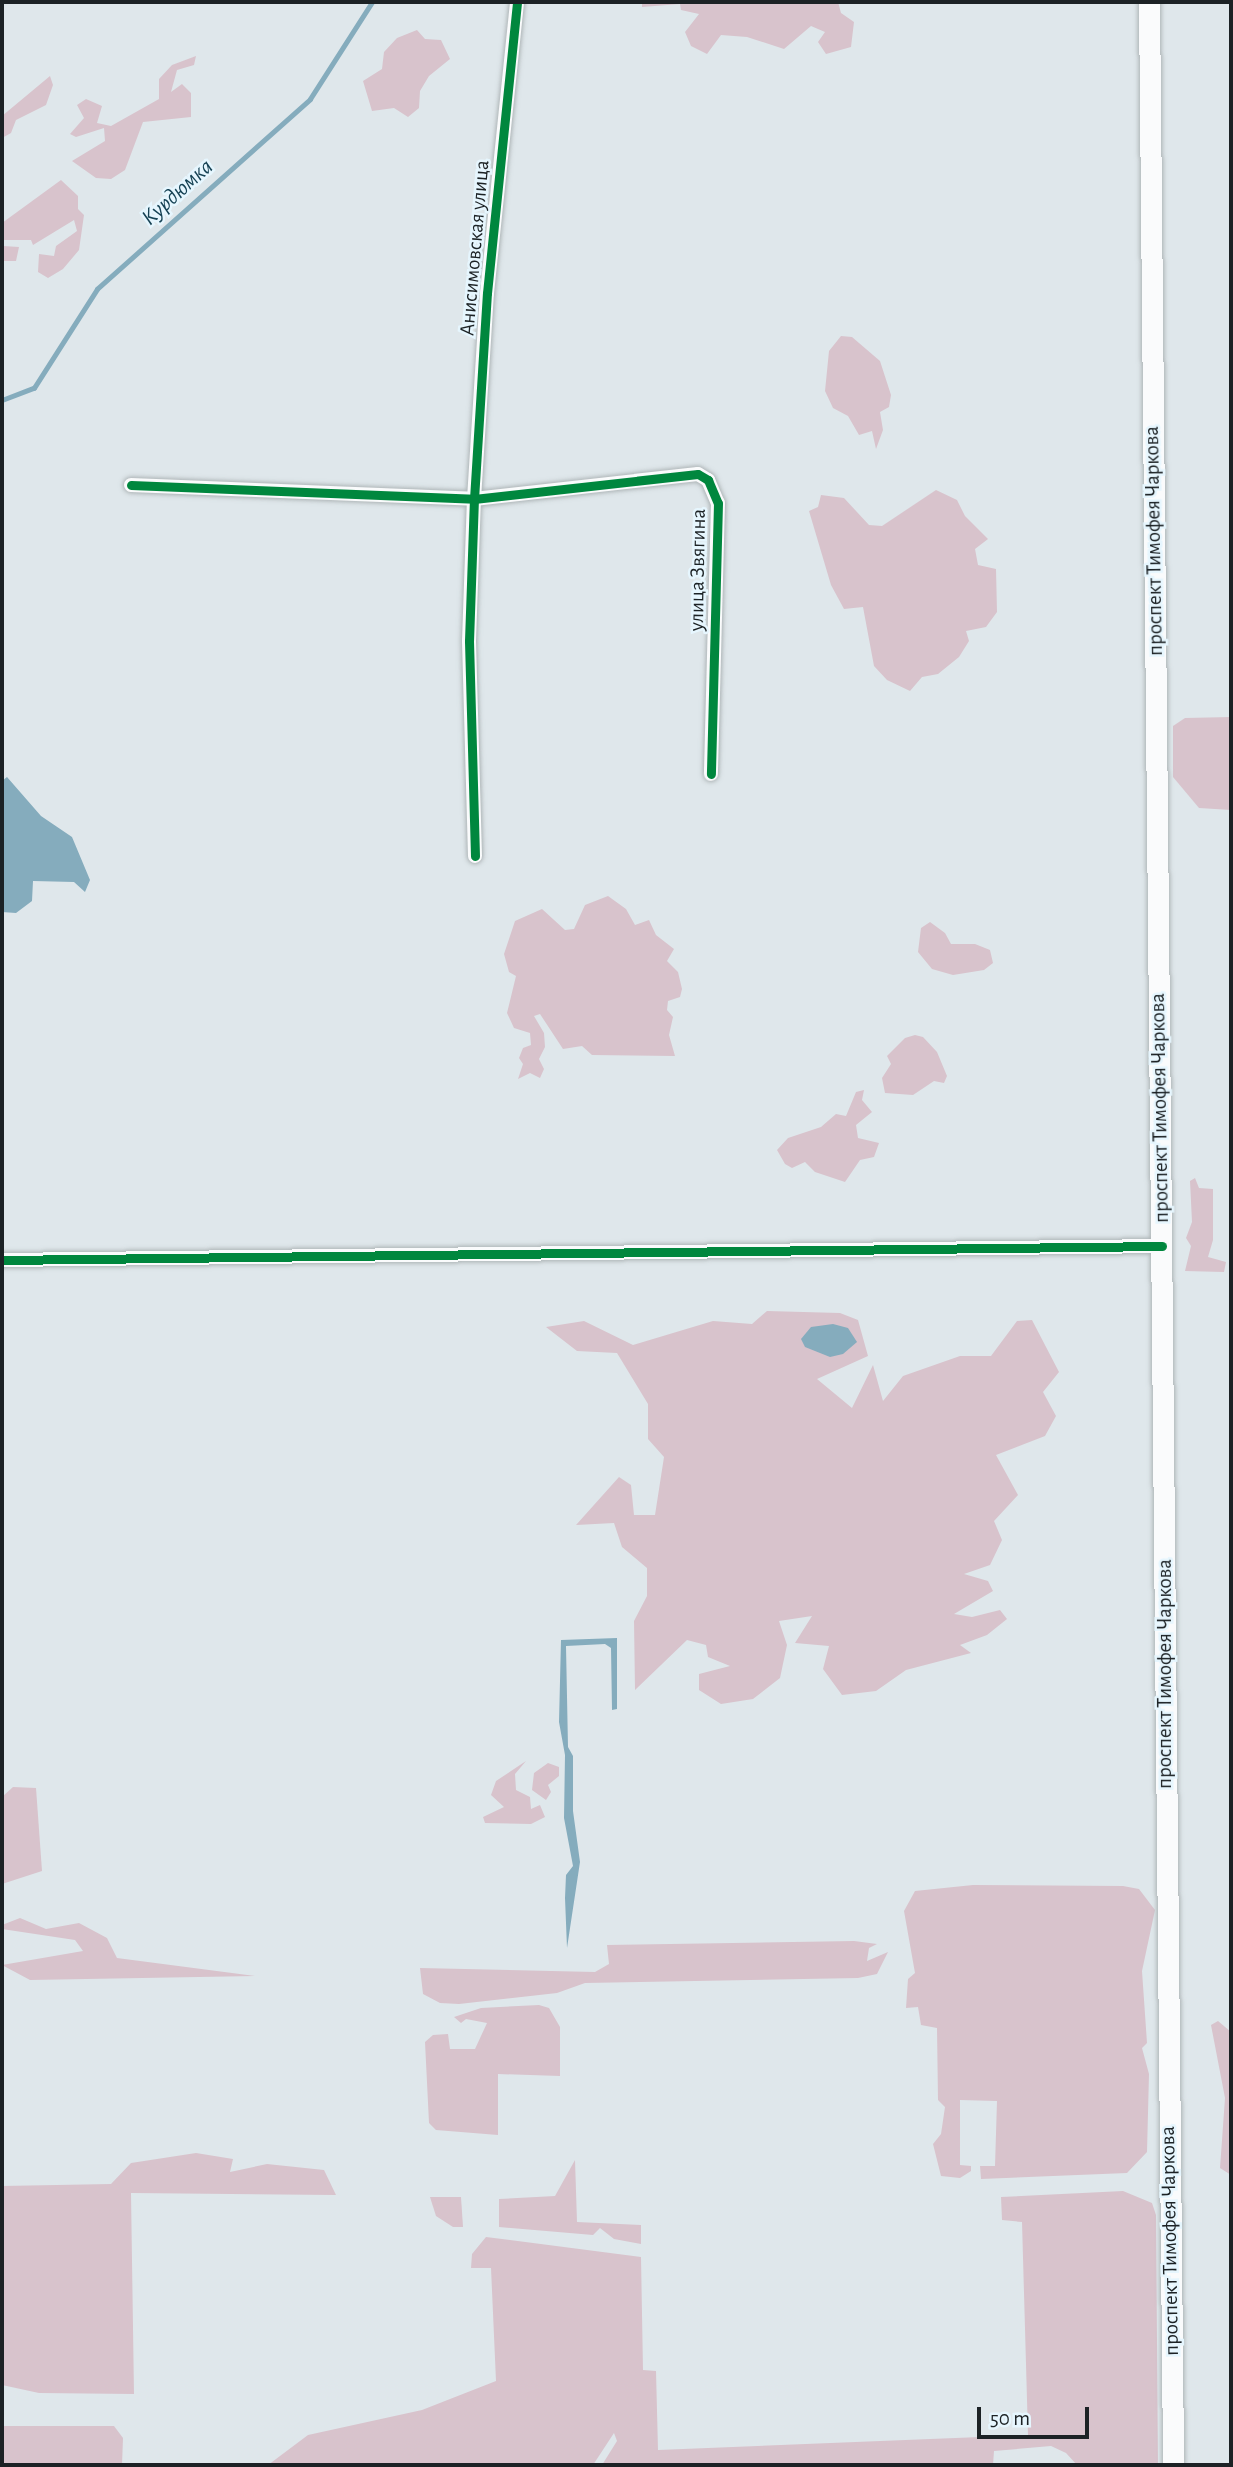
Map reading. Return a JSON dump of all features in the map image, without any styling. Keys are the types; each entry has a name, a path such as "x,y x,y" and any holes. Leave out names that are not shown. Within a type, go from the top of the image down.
{"main road":[{"name":"проспект Тимофея Чаркова","path":"1149,2 1172,2465"}],"street":[{"name":"Анисимовская улица","path":"475,856 469,641 474,499 487,293 517,2"},
{"name":"улица Звягина","path":"474,499 562,492 686,473 708,480 718,503 711,774"},
{"path":"131,485 474,499"},
{"path":"2,1260 1161,1247"}],"shaded area":[{"path":"642,2 838,2 841,13 854,22 851,47 826,54 818,42 825,32 811,26 784,49 747,37 721,35 707,54 691,46 685,32 699,14 681,10 680,4 642,7"},
{"path":"417,30 425,39 441,40 450,59 429,76 420,91 419,108 408,117 394,108 372,111 363,81 382,69 384,52 397,38"},
{"path":"196,56 194,65 177,70 171,92 182,84 191,93 191,117 143,122 125,170 111,179 96,178 72,161 105,141 104,128 76,137 70,134 84,118 77,105 86,99 102,106 97,123 111,126 159,99 159,79 172,65"},
{"path":"50,76 53,85 46,105 16,120 11,133 2,138 2,116"},
{"path":"61,180 78,196 78,209 84,215 79,250 63,269 48,278 38,272 39,254 54,256 56,246 77,231 74,220 33,245 31,240 4,240 3,246 19,247 16,261 2,261 2,223"},
{"path":"841,336 852,337 880,361 891,395 889,407 880,412 883,430 876,449 872,431 859,435 848,416 833,408 825,391 829,351"},
{"path":"936,490 957,500 965,516 988,539 975,549 978,565 996,569 997,612 986,627 966,631 969,641 959,657 938,674 922,677 910,691 887,680 874,666 863,607 844,609 831,585 809,511 818,507 821,495 844,498 869,525 882,526"},
{"path":"1231,717 1231,810 1199,808 1173,777 1173,726 1185,718"},
{"path":"608,896 626,909 635,925 649,920 656,935 674,949 667,961 678,972 682,989 680,997 668,1001 667,1010 673,1017 669,1035 675,1056 592,1055 582,1046 563,1049 540,1014 534,1016 544,1033 545,1047 539,1059 544,1069 540,1078 530,1073 518,1079 523,1064 519,1058 523,1048 531,1045 530,1033 514,1028 507,1013 516,976 509,972 504,954 515,921 542,909 565,930 574,929 585,905"},
{"path":"930,922 945,933 951,944 975,944 990,950 993,963 984,970 953,975 932,969 918,952 921,928"},
{"path":"915,1035 923,1037 937,1052 947,1076 944,1083 934,1081 913,1095 885,1093 882,1078 891,1064 887,1056 905,1038"},
{"path":"864,1090 862,1100 872,1112 856,1125 858,1138 879,1143 874,1157 860,1160 845,1182 815,1172 805,1162 792,1168 785,1164 777,1150 788,1138 821,1127 836,1114 846,1116 856,1092"},
{"path":"1195,1178 1199,1188 1213,1189 1213,1240 1208,1257 1226,1262 1224,1272 1185,1271 1191,1246 1186,1238 1192,1222 1190,1181"},
{"path":"767,1311 840,1313 858,1320 868,1356 817,1379 852,1408 873,1365 883,1401 903,1376 960,1356 991,1356 1017,1321 1032,1320 1059,1372 1043,1392 1056,1416 1045,1436 996,1455 1018,1495 994,1521 1002,1540 990,1565 964,1574 988,1581 993,1591 954,1614 972,1617 1000,1610 1007,1619 987,1635 960,1645 971,1653 906,1670 876,1691 842,1695 823,1669 829,1646 795,1643 812,1616 779,1621 787,1645 780,1678 753,1699 721,1704 699,1690 699,1674 730,1666 708,1657 706,1645 687,1640 635,1690 634,1621 647,1596 647,1568 622,1547 614,1523 576,1525 619,1477 631,1485 634,1515 655,1515 664,1457 648,1439 648,1404 617,1353 577,1351 546,1327 584,1321 633,1345 713,1321 752,1324"},
{"path":"526,1761 515,1774 516,1790 530,1797 531,1809 540,1805 545,1817 531,1824 485,1823 483,1817 504,1807 491,1795 496,1781"},
{"path":"548,1763 559,1767 559,1776 548,1785 551,1792 546,1800 532,1790 534,1773"},
{"path":"13,1787 36,1788 42,1871 2,1884 2,1797"},
{"path":"973,1885 1123,1886 1139,1889 1155,1910 1142,1971 1147,2043 1142,2048 1149,2074 1147,2152 1127,2173 981,2179 980,2166 995,2166 997,2101 960,2100 960,2165 971,2166 971,2171 960,2178 941,2176 933,2144 941,2134 945,2107 938,2100 937,2028 921,2025 918,2007 906,2008 908,1979 915,1973 904,1911 915,1891"},
{"path":"20,1918 46,1929 79,1923 107,1938 117,1958 255,1976 30,1980 2,1965 83,1951 75,1940 2,1929 2,1925"},
{"path":"854,1941 877,1944 869,1948 867,1961 888,1952 877,1974 858,1978 585,1983 557,1993 459,2004 440,2003 423,1994 420,1968 595,1972 609,1964 607,1945"},
{"path":"539,2005 549,2008 560,2027 560,2076 498,2074 498,2135 436,2130 429,2123 425,2042 433,2035 448,2034 450,2049 475,2049 487,2023 466,2019 461,2023 454,2017 481,2008"},
{"path":"1218,2021 1231,2032 1231,2175 1220,2168 1225,2098 1211,2025"},
{"path":"196,2153 233,2159 230,2172 267,2164 324,2170 336,2195 131,2193 134,2394 39,2393 2,2385 2,2186 111,2184 131,2163"},
{"path":"575,2160 577,2222 641,2225 641,2244 614,2239 600,2228 593,2235 499,2227 499,2199 555,2196"},
{"path":"1123,2191 1152,2203 1156,2215 1158,2465 1077,2465 1066,2453 1051,2446 994,2451 993,2465 602,2465 617,2441 614,2433 593,2465 268,2465 308,2435 422,2410 496,2381 491,2268 471,2268 472,2254 486,2237 641,2257 643,2370 656,2371 658,2450 1028,2435 1022,2222 1002,2220 1001,2197"},
{"path":"430,2197 461,2197 463,2227 453,2227 436,2216"},
{"path":"2,2426 114,2426 123,2438 122,2465 2,2465"}],"water":[{"path":"7,777 41,816 72,837 90,880 85,892 74,882 33,881 32,901 16,913 2,912 2,781"},
{"path":"833,1324 848,1328 857,1342 843,1354 830,1357 805,1347 801,1339 811,1327"},
{"path":"617,1638 617,1709 612,1710 611,1648 605,1644 566,1646 568,1747 573,1756 573,1811 580,1862 567,1948 566,1875 573,1866 564,1818 565,1755 559,1722 561,1640"}],"waterway":[{"name":"Курдюмка","path":"2,400 34,388 97,289 310,99 372,2"}],"cycle path":[{"path":"475,856 469,641 474,499 487,293 517,2"},
{"path":"131,485 474,499 698,474 708,480 718,503 711,774"},
{"path":"2,1260 1162,1246"}]}
